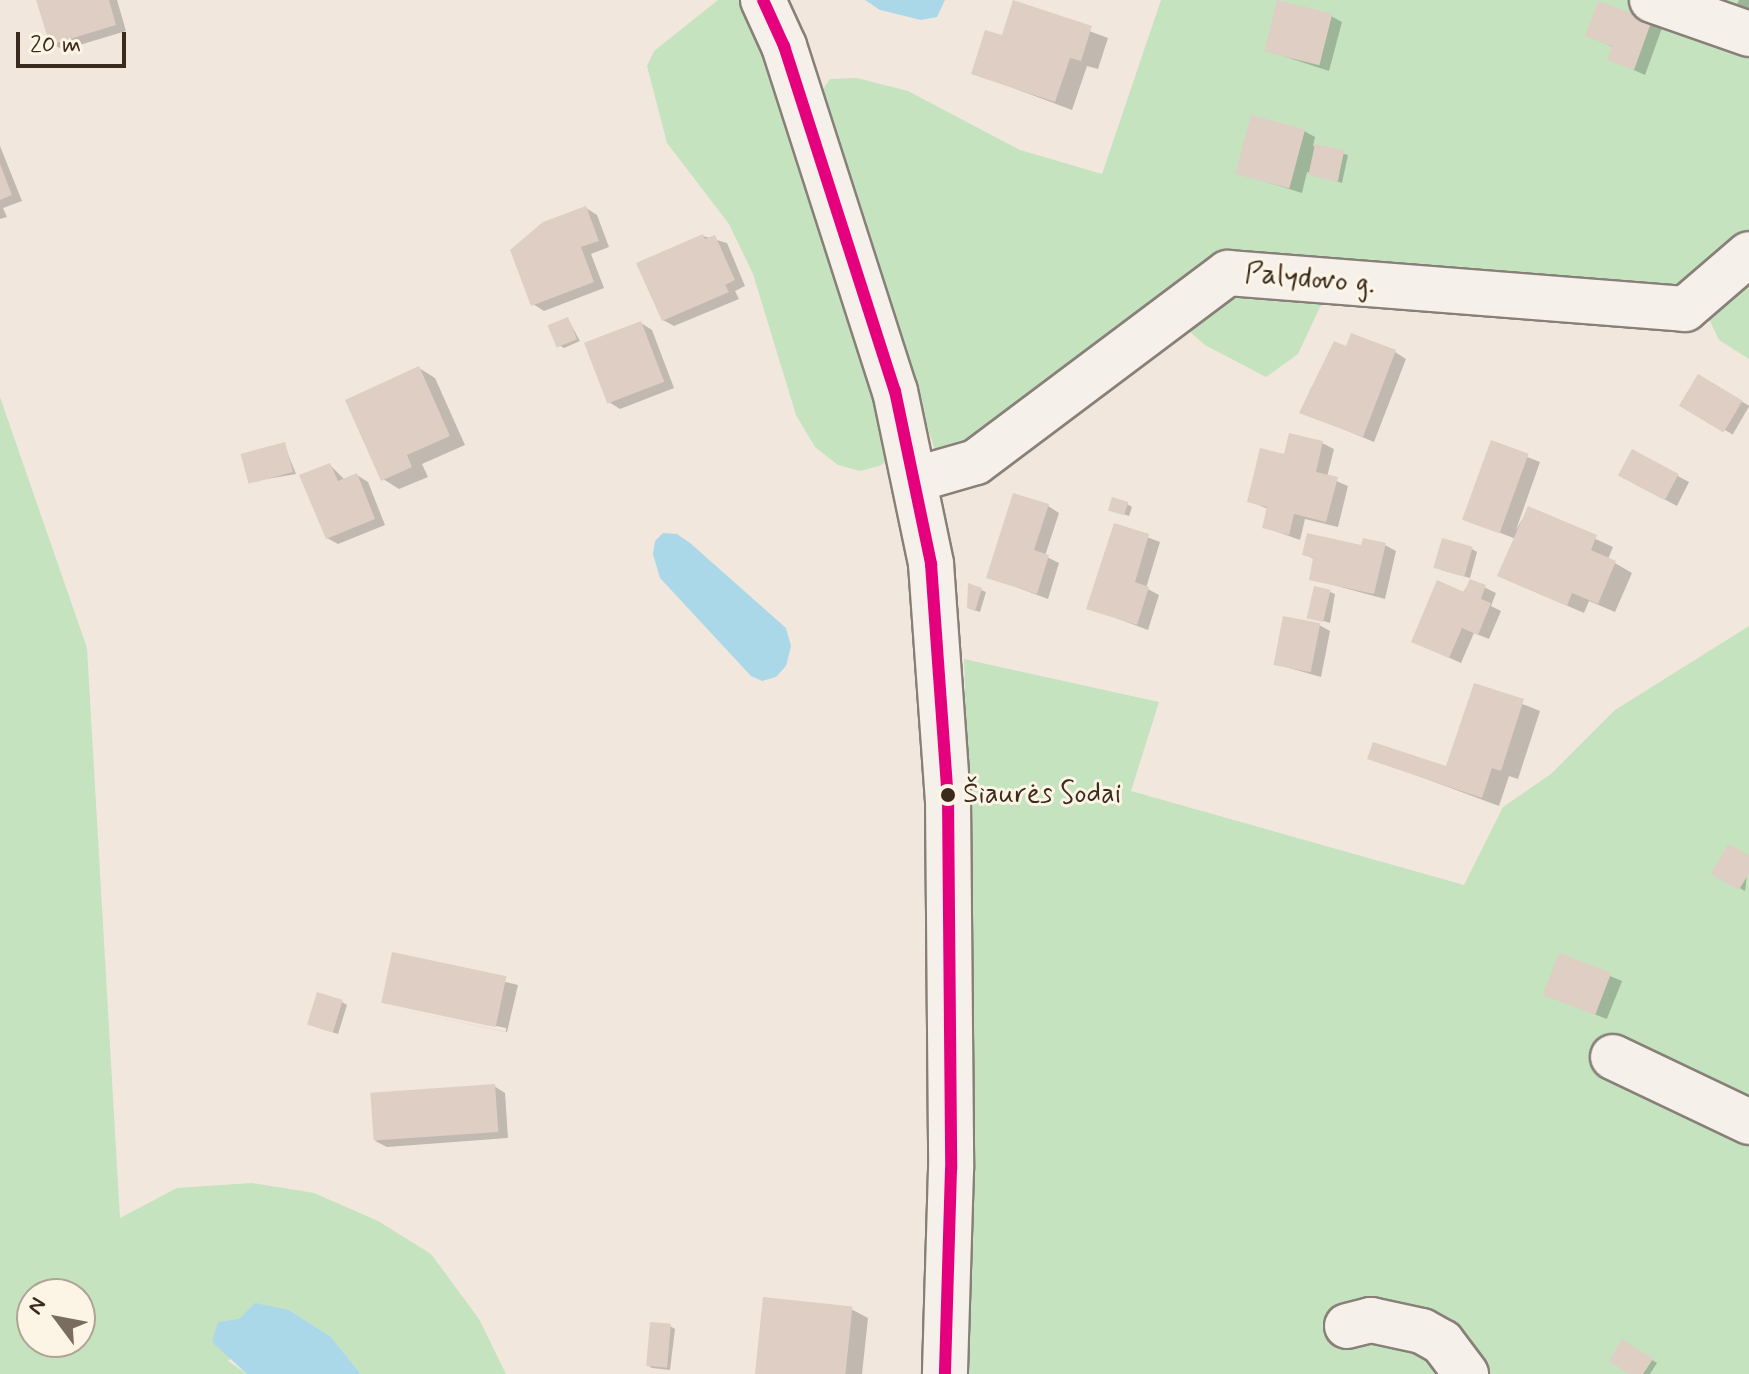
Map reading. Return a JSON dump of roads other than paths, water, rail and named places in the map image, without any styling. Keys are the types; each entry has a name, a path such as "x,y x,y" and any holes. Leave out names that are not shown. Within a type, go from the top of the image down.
{"street":[{"path":"763,0 784,46 895,391 917,479 940,642 948,799 951,1169 945,1374"},
{"path":"1652,0 1749,34"},
{"name":"Palydovo g.","path":"917,479 976,462 1228,273 1685,309 1749,254"},
{"path":"1613,1057 1749,1122"},
{"path":"1347,1326 1371,1320 1422,1331 1442,1342 1466,1374"}],"water":[{"path":"865,0 945,0 937,17 921,20 880,10"},
{"path":"663,533 677,534 690,543 786,628 791,646 786,666 776,677 762,681 751,676 660,578 653,554 655,541"},
{"path":"255,1303 289,1310 330,1336 361,1374 247,1374 212,1342 218,1322 239,1319"}],"place":[{"name":"Šiaurės Sodai","path":"948,795"}]}
